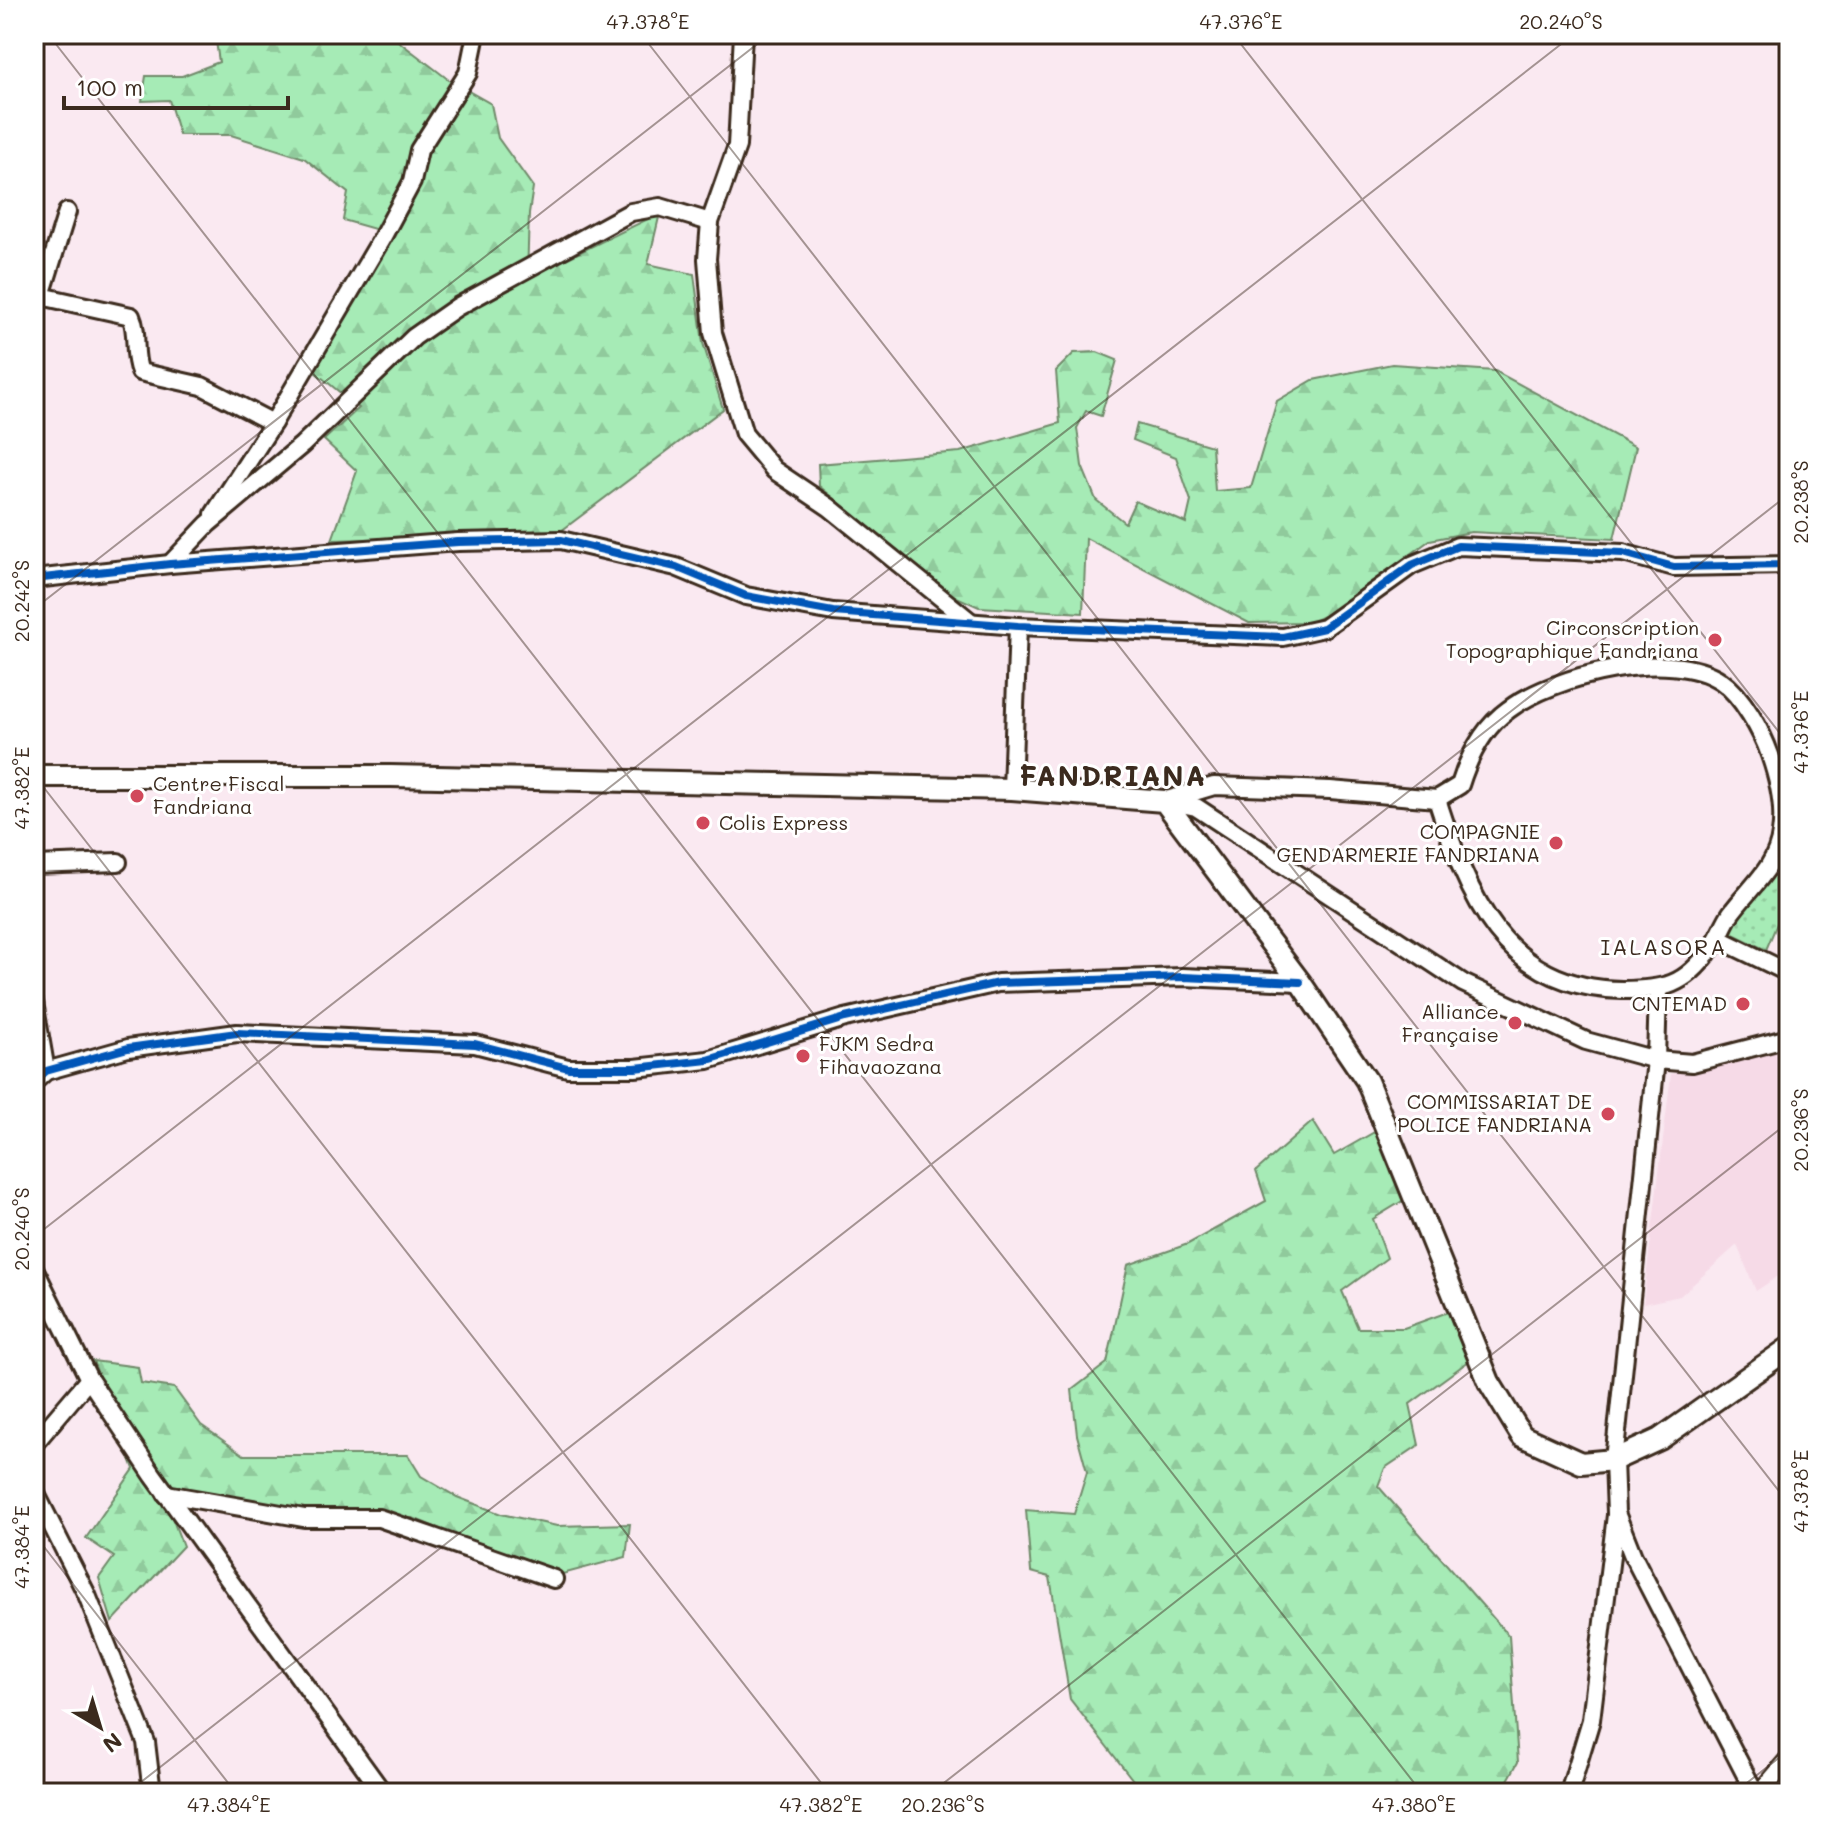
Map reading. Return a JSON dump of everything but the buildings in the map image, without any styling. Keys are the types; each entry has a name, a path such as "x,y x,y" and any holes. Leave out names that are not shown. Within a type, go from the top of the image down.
{"main road":[{"path":"34,776 407,776 1012,789 1164,801 1300,982 1367,1081 1489,1382 1522,1436 1581,1463 1614,1460 1660,1439 1789,1348"}],"street":[{"path":"208,524 273,423 412,182 419,150 468,73 476,34"},
{"path":"743,34 737,146 710,222 707,259 713,333 744,434 774,470 829,507 971,623"},
{"path":"170,564 208,524 302,445 414,337 457,307 631,212 660,207 710,222"},
{"path":"67,212 41,296 131,316 136,327 134,359 140,372 202,386 273,423"},
{"path":"34,579 170,564 458,542 561,540 676,567 746,596 833,612 1018,626 1283,637 1324,628 1412,565 1458,546 1623,553 1674,567 1789,565"},
{"path":"1012,789 1018,626"},
{"path":"1164,801 1214,786 1330,790 1437,799 1460,785 1469,754 1508,710 1559,684 1619,668 1679,666 1721,681 1760,727 1777,775 1782,832 1759,883 1730,915 1719,939 1704,959 1679,980 1658,990 1616,990 1558,981 1521,958 1494,927 1464,879 1437,799"},
{"path":"1164,801 1196,807 1463,983 1586,1041 1656,1060 1692,1063 1789,1038"},
{"path":"34,865 118,862"},
{"path":"1719,939 1789,973"},
{"path":"34,1002 40,1077 128,1048 237,1033 475,1044 568,1068 635,1068 708,1060 845,1018 998,983 1183,977 1300,982"},
{"path":"1569,1793 1591,1720 1616,1513 1614,1460 1656,1060 1658,990"},
{"path":"34,1268 89,1379 166,1494 383,1793"},
{"path":"34,1444 89,1379"},
{"path":"34,1490 87,1595 140,1728 152,1793"},
{"path":"166,1494 304,1518 379,1518 554,1579"},
{"path":"1616,1513 1633,1556 1758,1793 1789,1759"}],"shaded area":[{"path":"1789,1046 1789,1269 1756,1291 1737,1245 1680,1296 1643,1304 1671,1074"}],"green space":[{"path":"215,34 389,34 449,80 491,104 498,138 533,187 527,278 660,213 648,264 694,274 703,343 723,409 557,534 332,540 357,471 324,440 359,408 310,368 389,233 343,220 348,193 304,158 231,135 179,135 169,100 142,101 146,76 182,76 219,62"},
{"path":"1097,352 1117,360 1101,416 1086,411 1077,428 1082,466 1096,500 1125,523 1135,501 1186,523 1191,501 1176,457 1133,440 1137,424 1212,446 1215,491 1251,488 1277,401 1313,380 1392,364 1495,371 1636,447 1614,539 1471,532 1430,540 1336,610 1311,622 1249,623 1086,538 1083,613 979,607 952,595 819,486 818,464 960,452 1060,423 1056,371 1074,353"},
{"path":"1783,851 1789,852 1789,882 1783,898 1787,900 1766,950 1729,932 1732,922"},
{"path":"1313,1121 1334,1155 1378,1130 1404,1200 1373,1219 1387,1258 1342,1291 1358,1328 1404,1328 1448,1312 1469,1361 1410,1404 1419,1445 1385,1468 1378,1486 1509,1636 1518,1762 1501,1793 1136,1793 1136,1784 1070,1699 1050,1577 1031,1572 1026,1510 1074,1514 1087,1472 1077,1435 1072,1390 1107,1363 1128,1265 1188,1244 1266,1201 1256,1171"},
{"path":"93,1361 138,1367 141,1383 174,1388 201,1425 244,1455 408,1455 421,1476 457,1497 501,1514 557,1526 630,1524 626,1557 555,1576 413,1518 326,1521 164,1497 183,1546 112,1622 99,1578 114,1557 86,1538 134,1469"}],"cycle path":[{"path":"34,579 170,564 458,542 561,540 676,567 746,596 833,612 1018,626 1283,637 1324,628 1412,565 1458,546 1623,553 1674,567 1789,565"},
{"path":"34,1082 46,1071 128,1048 237,1033 475,1044 568,1068 635,1068 708,1060 845,1018 998,983 1183,977 1300,982"}],"place":[{"name":"Circonscription Topographique Fandriana","path":"1715,640"},
{"name":"Centre Fiscal Fandriana","path":"137,796"},
{"name":"Colis Express","path":"703,823"},
{"name":"COMPAGNIE GENDARMERIE FANDRIANA","path":"1556,843"},
{"name":"CNTEMAD","path":"1743,1004"},
{"name":"Alliance Française","path":"1515,1023"},
{"name":"FJKM Sedra Fihavaozana","path":"803,1056"},
{"name":"COMMISSARIAT DE POLICE FANDRIANA","path":"1608,1114"}],"district":[{"name":"FANDRIANA","path":"1113,776"},
{"name":"IALASORA","path":"1664,947"}]}
